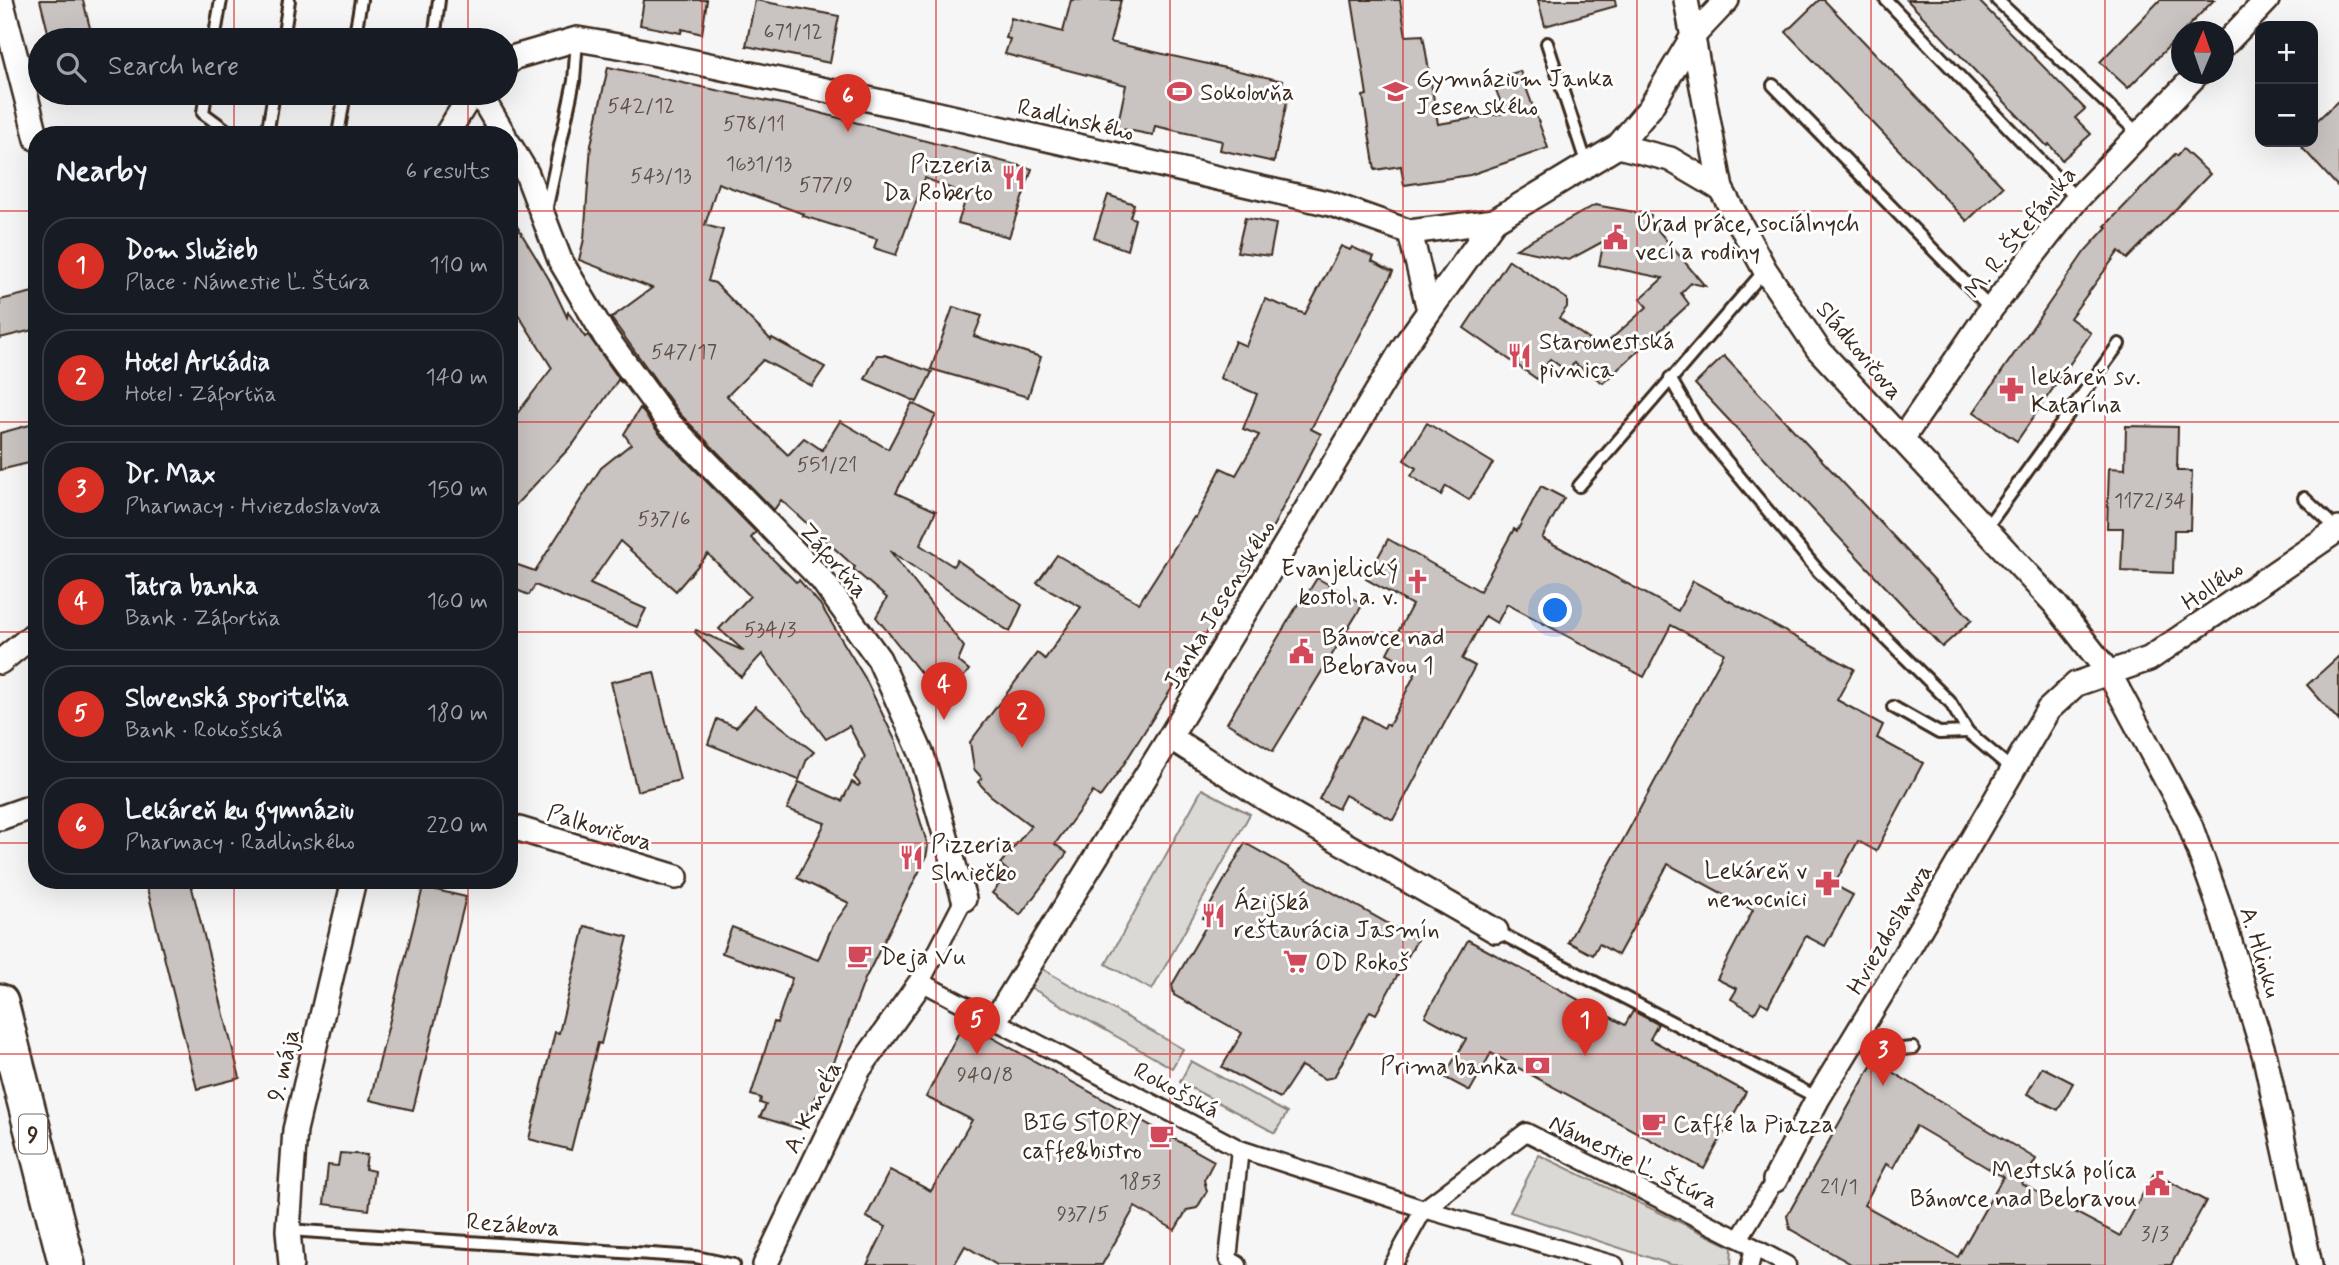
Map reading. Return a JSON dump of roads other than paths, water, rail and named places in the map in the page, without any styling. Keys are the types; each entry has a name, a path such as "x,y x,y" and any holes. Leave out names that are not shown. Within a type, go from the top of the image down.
{"main road":[{"name":"9","path":"0,1002 67,1265"}],"street":[{"path":"1,0 28,104"},
{"name":"Sládkovičova","path":"1686,0 1721,189 1765,270 1818,349 2055,604 2109,673"},
{"name":"Radlinského","path":"518,56 577,39 624,47 938,114 1331,204 1410,232 1494,220 1618,146 1650,108 1693,36 1727,0"},
{"path":"2234,35 2267,0"},
{"name":"M. R. Štefánika","path":"1902,439 1991,309 2077,199 2187,84"},
{"path":"28,105 34,126"},
{"path":"452,126 465,105"},
{"path":"486,105 499,126"},
{"path":"1618,146 1670,159 1721,189"},
{"name":"Záfortňa","path":"518,159 527,174 560,260 605,336 669,423 822,580 879,659 922,755 964,899 921,982"},
{"name":"Janka Jesenského","path":"996,1019 1170,737 1405,345 1494,220"},
{"path":"1410,232 1429,310"},
{"name":"Hollého","path":"2109,673 2158,654 2338,529"},
{"path":"0,662 28,644"},
{"name":"Hviezdoslavova","path":"1739,1238 1775,1180 1818,1098 2048,710 2076,684 2109,673"},
{"name":"A. Hlinku","path":"2109,673 2189,822 2218,903 2265,1057 2310,1265"},
{"path":"1170,737 1266,799 1496,931"},
{"path":"0,818 28,808"},
{"name":"Palkovičova","path":"518,829 676,877"},
{"name":"9. mája","path":"291,1265 288,1230 295,1130 353,889"},
{"name":"Rokošská","path":"921,982 1240,1149 1424,1209"},
{"name":"A. Kmeťa","path":"765,1265 859,1069 921,982"},
{"name":"Námestie Ľ. Štúra","path":"1424,1209 1525,1132 1739,1238 1787,1265"},
{"path":"1233,1262 1240,1149"},
{"path":"1393,1265 1424,1209 1615,1265"},
{"path":"1749,1265 1754,1247"}],"lane":[{"path":"216,28 221,0"},
{"path":"285,28 289,0"},
{"path":"357,28 361,0"},
{"path":"436,28 439,0"},
{"path":"1886,0 2077,199"},
{"path":"1997,0 2138,134"},
{"path":"544,218 574,81 577,39"},
{"path":"1547,43 1587,164"},
{"path":"1773,85 1991,309"},
{"path":"204,105 202,113 220,126"},
{"path":"268,126 272,105"},
{"path":"340,126 343,105"},
{"path":"1578,486 1765,270"},
{"path":"1986,528 2119,344"},
{"path":"1670,378 1698,427 1819,572 1951,702 1968,732 2012,769"},
{"path":"2304,498 2338,529"},
{"path":"1893,707 1939,733 1968,732"},
{"path":"1496,931 1818,1098"},
{"path":"1857,1035 1890,1050 1913,1048"},
{"name":"Rezákova","path":"288,1230 696,1257 734,1265"}],"place":[{"name":"Sokolovňa","path":"1180,92"},
{"name":"Gymnázium Janka Jesenského","path":"1396,92"},
{"name":"Lekáreň ku gymnáziu","path":"848,132"},
{"name":"Pizzeria Da Roberto","path":"1013,178"},
{"name":"Úrad práce, sociálnych vecí a rodiny","path":"1615,237"},
{"name":"Staromestská pivnica","path":"1519,355"},
{"name":"lekáreň sv. Katarína","path":"2011,390"},
{"name":"Evanjelický kostol a. v.","path":"1418,582"},
{"name":"Bánovce nad Bebravou 1","path":"1302,651"},
{"name":"Tatra banka","path":"944,720"},
{"name":"Hotel Arkádia","path":"1022,748"},
{"name":"Pizzeria Slniečko","path":"911,858"},
{"name":"Lekáreň v nemocnici","path":"1827,884"},
{"name":"Ázijská reštaurácia Jasmín","path":"1214,915"},
{"name":"Deja Vu","path":"860,956"},
{"name":"OD Rokoš","path":"1295,962"},
{"name":"Slovenská sporiteľňa","path":"977,1055"},
{"name":"Dom služieb","path":"1585,1056"},
{"name":"Prima banka","path":"1538,1066"},
{"name":"Dr. Max","path":"1883,1086"},
{"name":"Caffé la Piazza","path":"1653,1124"},
{"name":"BIG STORY caffe&bistro","path":"1162,1136"},
{"name":"Mestská políca Bánovce nad Bebravou","path":"2157,1184"}]}
